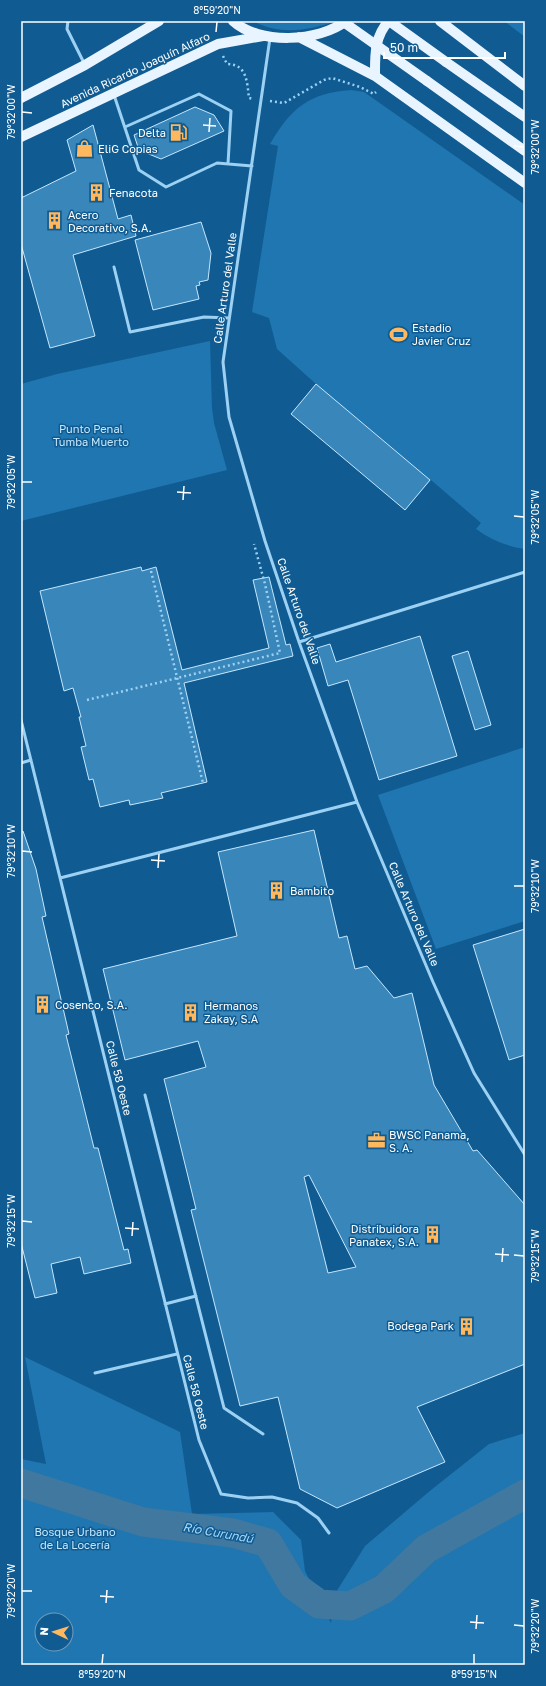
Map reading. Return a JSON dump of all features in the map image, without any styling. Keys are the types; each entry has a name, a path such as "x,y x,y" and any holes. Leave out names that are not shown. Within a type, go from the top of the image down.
{"main road":[{"path":"140,33 147,21"},
{"path":"21,98 85,65 159,21"},
{"path":"233,21 243,29 267,36 299,37 326,32 346,21"},
{"path":"342,21 525,151"},
{"path":"379,80 375,52 382,29 389,21 525,117"},
{"path":"436,21 445,23 525,86"},
{"name":"Avenida Ricardo Joaquín Alfaro","path":"21,138 218,44 267,36"},
{"path":"299,37 379,80 525,183"}],"lane":[{"path":"68,21 67,29 85,65"},
{"name":"Calle Arturo del Valle","path":"267,36 261,100 223,362 229,417 265,541 299,642 357,802 433,982 474,1073 525,1155"},
{"path":"113,94 139,170 166,187 217,162 252,166"},
{"path":"125,127 199,94 230,111 228,164"},
{"path":"114,267 130,332 204,317 230,318"},
{"path":"299,642 525,572"},
{"name":"Calle 58 Oeste","path":"21,720 177,1354 199,1440 209,1469 221,1494 248,1498 272,1497 297,1503 318,1518 329,1533"},
{"path":"21,763 31,760"},
{"path":"60,878 357,802"},
{"path":"145,1095 224,1408 263,1434"},
{"path":"165,1304 196,1296"},
{"path":"95,1373 177,1354"}],"path":[{"path":"218,44 227,64 233,64 243,72 249,98 284,102 324,80 332,78 360,87 374,94 379,80"},
{"path":"87,700 280,653 265,584 254,544"},
{"path":"151,571 203,783"}],"green space":[{"path":"253,21 337,21 306,29 284,30 274,29"},
{"path":"504,21 525,21 525,37"},
{"name":"Estadio Javier Cruz","path":"351,90 364,92 525,205 525,549 499,542 476,529 481,523 431,480 405,510 291,414 316,384 277,349 269,318 252,312 278,146 270,144 278,131 294,112 312,99 336,92"},
{"name":"Punto Penal Tumba Muerto","path":"210,341 212,408 214,423 227,470 21,521 21,384 57,374"},
{"path":"525,747 525,921 436,949 378,795"},
{"name":"Bosque Urbano de La Locería","path":"25,1357 180,1432 192,1514 273,1512 301,1540 305,1571 331,1623 333,1597 365,1546 431,1490 489,1444 525,1433 525,1665 21,1665 21,1459 46,1464"}],"building":[{"name":"Delta","path":"195,107 214,115 224,131 161,159 139,150 134,135"},
{"path":"93,125 118,219 131,215 136,236 73,255 95,336 50,348 21,244 21,198 76,171 67,140"},
{"path":"201,222 211,253 208,280 199,282 200,285 196,286 199,299 153,310 135,240"},
{"path":"316,384 430,480 405,510 291,414"},
{"path":"141,567 142,571 156,567 182,670 269,648 253,580 269,577 286,645 290,644 293,656 184,683 207,782 161,793 163,798 130,805 129,800 100,807 93,779 89,780 81,747 86,746 79,717 81,717 73,688 64,691 40,591"},
{"path":"420,636 457,756 379,780 348,680 328,686 317,648 330,644 336,662"},
{"path":"468,651 491,725 475,730 452,656"},
{"path":"314,830 339,938 347,936 355,969 367,966 394,998 412,993 434,1085 473,1151 477,1150 525,1205 525,1364 417,1407 445,1462 337,1508 300,1489 278,1397 240,1406 191,1210 196,1209 164,1079 206,1067 198,1041 125,1060 103,969 237,936 218,852","holes":["309,1175 356,1267 328,1273 304,1177"]},
{"path":"23,831 36,869 46,916 42,917 69,1034 66,1035 94,1148 98,1148 124,1250 128,1249 131,1263 84,1274 80,1257 51,1264 57,1293 35,1298 21,1243 21,832"},
{"path":"525,929 525,1055 509,1060 473,945"}],"waterway":[{"name":"Río Curundú","path":"21,1483 143,1522 233,1533 268,1543 293,1585 319,1604 350,1606 384,1589 426,1549 525,1494"}],"place":[{"name":"Delta","path":"179,133"},
{"name":"EliG Copias","path":"85,149"},
{"name":"Fenacota","path":"96,193"},
{"name":"Acero Decorativo, S.A.","path":"55,221"},
{"name":"Estadio Javier Cruz","path":"399,334"},
{"name":"Bambito","path":"277,891"},
{"name":"Cosenco, S.A.","path":"42,1005"},
{"name":"Hermanos Zakay, S.A","path":"191,1012"},
{"name":"BWSC Panama, S. A.","path":"376,1141"},
{"name":"Distribuidora Panatex, S.A.","path":"432,1235"},
{"name":"Bodega Park","path":"467,1326"}]}
